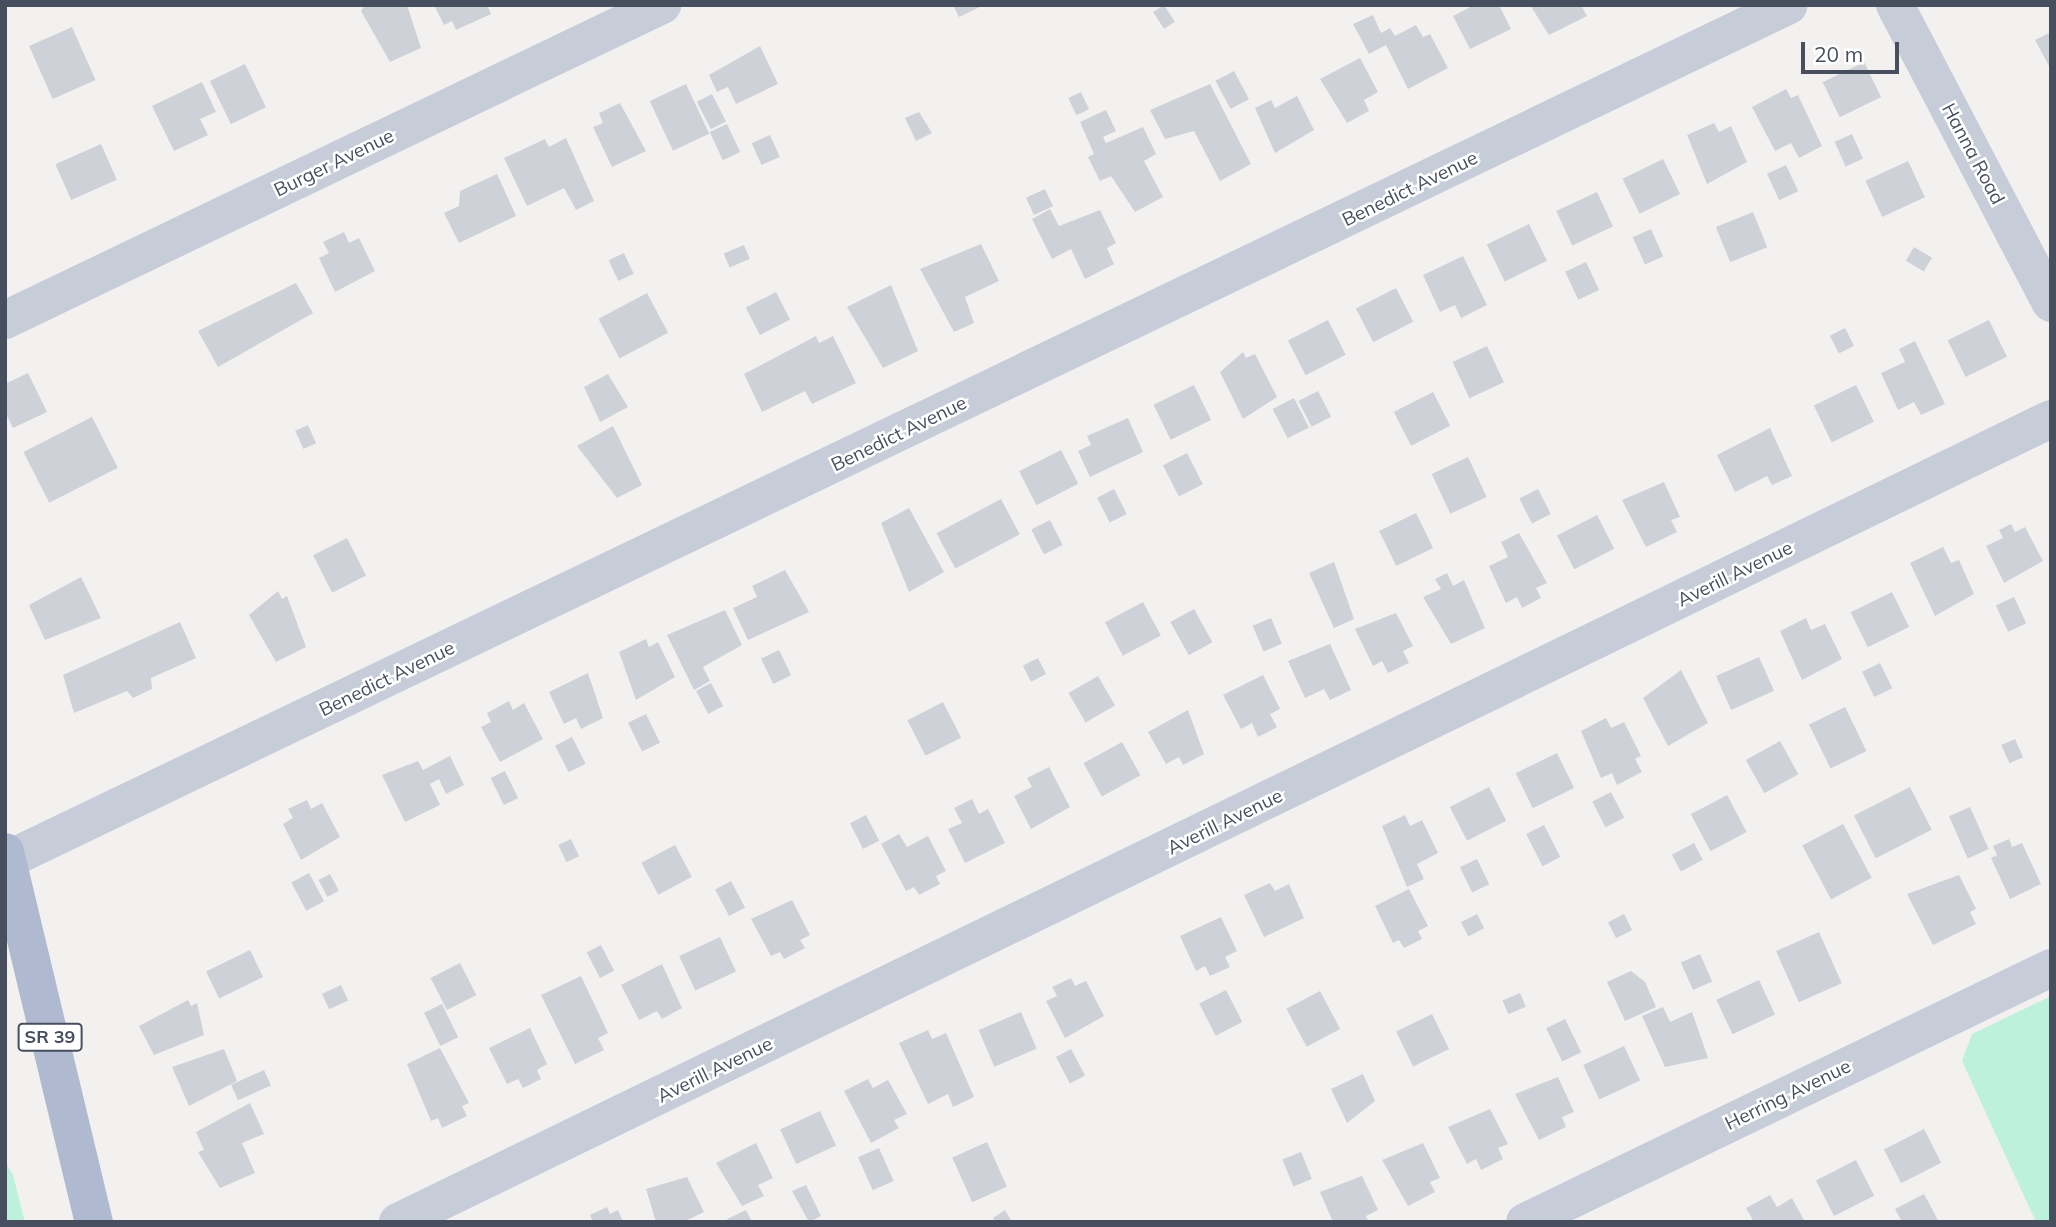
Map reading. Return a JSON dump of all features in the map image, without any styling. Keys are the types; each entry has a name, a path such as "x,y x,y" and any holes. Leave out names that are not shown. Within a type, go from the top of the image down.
{"main road":[{"name":"SR 39","path":"6,856 94,1222"}],"street":[{"name":"Burger Avenue","path":"5,320 662,5"},
{"name":"Benedict Avenue","path":"6,856 1788,5"},
{"name":"Hanna Road","path":"1895,5 2051,303"},
{"name":"Averill Avenue","path":"397,1222 2051,419"},
{"name":"Herring Avenue","path":"1525,1222 2051,968"}],"green space":[{"path":"2051,996 2051,1222 2036,1222 1962,1061 1972,1034"},
{"path":"5,1161 13,1175 25,1222 5,1222"}],"building":[{"path":"365,5 407,5 421,48 390,62 361,11"},
{"path":"434,5 487,5 491,14 456,30 452,21 444,25"},
{"path":"953,5 984,5 959,17"},
{"path":"1164,5 1175,22 1164,29 1153,12"},
{"path":"1474,5 1499,5 1511,29 1470,49 1453,16"},
{"path":"1530,5 1581,5 1587,16 1549,35"},
{"path":"1373,15 1381,33 1390,28 1395,36 1416,25 1423,37 1430,34 1448,68 1408,89 1386,45 1369,54 1353,24"},
{"path":"72,27 96,80 53,99 29,46"},
{"path":"2051,32 2051,65 2049,66 2035,40"},
{"path":"760,46 778,84 736,104 728,87 717,92 709,75"},
{"path":"1360,58 1378,92 1364,100 1369,111 1347,123 1320,79"},
{"path":"1864,62 1881,97 1840,117 1823,82"},
{"path":"245,64 266,107 231,124 210,81"},
{"path":"1234,71 1249,99 1230,109 1215,81"},
{"path":"202,82 216,112 200,119 208,135 174,151 152,106"},
{"path":"686,84 709,134 673,151 650,101"},
{"path":"1210,84 1251,164 1220,181 1194,131 1165,139 1150,110"},
{"path":"1786,89 1791,98 1798,95 1822,146 1799,158 1791,143 1775,151 1752,107"},
{"path":"1081,92 1089,109 1076,115 1068,98"},
{"path":"712,94 726,122 711,129 697,102"},
{"path":"1297,96 1314,130 1275,153 1255,108 1271,100 1275,108"},
{"path":"620,103 646,151 612,167 593,127 603,123 599,113"},
{"path":"1106,110 1116,131 1103,137 1106,143 1143,127 1156,154 1144,161 1163,197 1135,212 1111,176 1100,181 1088,157 1094,154 1080,122"},
{"path":"919,112 932,133 916,141 905,118"},
{"path":"1714,123 1719,132 1731,126 1747,162 1707,184 1687,135"},
{"path":"727,124 740,152 723,160 710,132"},
{"path":"1852,134 1863,159 1846,166 1835,142"},
{"path":"770,135 780,157 761,165 752,143"},
{"path":"566,138 594,201 576,210 564,188 527,206 504,158 545,139 549,147"},
{"path":"101,144 117,180 71,200 55,164"},
{"path":"1663,159 1680,194 1640,214 1623,179"},
{"path":"1908,161 1925,197 1882,217 1865,181"},
{"path":"1786,165 1798,191 1779,200 1767,174"},
{"path":"497,174 516,216 459,243 444,213 459,206 460,191"},
{"path":"1045,189 1053,206 1034,215 1026,198"},
{"path":"1597,192 1613,226 1572,245 1556,211"},
{"path":"1050,209 1059,226 1100,210 1116,243 1107,248 1114,264 1085,279 1071,249 1052,259 1032,219"},
{"path":"1753,212 1767,247 1730,262 1716,227"},
{"path":"1529,224 1547,261 1505,281 1487,245"},
{"path":"1651,229 1663,256 1645,265 1633,237"},
{"path":"344,232 349,243 359,238 375,271 335,292 319,258 329,253 323,242"},
{"path":"981,244 999,281 965,297 974,323 954,332 920,269"},
{"path":"744,245 750,259 730,267 724,254"},
{"path":"1914,247 1932,258 1924,272 1906,261"},
{"path":"624,253 634,274 618,281 609,260"},
{"path":"1463,256 1487,305 1461,318 1455,305 1440,312 1423,275"},
{"path":"1586,262 1599,290 1578,300 1565,272"},
{"path":"296,283 313,313 218,367 198,331"},
{"path":"891,285 918,351 883,368 847,307"},
{"path":"1396,288 1413,322 1373,342 1356,308"},
{"path":"776,292 790,320 760,335 746,307"},
{"path":"647,293 668,333 620,359 598,319"},
{"path":"1328,320 1346,355 1306,375 1288,340"},
{"path":"1989,320 2007,357 1966,377 1948,340"},
{"path":"1845,328 1854,346 1839,354 1830,336"},
{"path":"816,336 819,343 833,336 856,383 812,404 805,391 762,412 744,374"},
{"path":"1915,341 1945,404 1921,415 1914,402 1898,410 1881,373 1905,362 1899,349"},
{"path":"1487,346 1504,382 1469,398 1453,362"},
{"path":"1243,352 1246,358 1255,354 1277,397 1243,419 1220,372"},
{"path":"28,373 47,412 13,428 5,412 5,384"},
{"path":"608,374 628,407 600,422 584,387"},
{"path":"1194,385 1211,420 1171,440 1154,405"},
{"path":"1856,385 1874,422 1832,442 1814,406"},
{"path":"1318,391 1331,417 1312,427 1298,401"},
{"path":"1433,392 1450,426 1411,446 1394,412"},
{"path":"1294,398 1309,427 1288,438 1273,409"},
{"path":"92,417 118,468 49,503 23,452"},
{"path":"1128,418 1143,452 1090,477 1078,451 1091,445 1087,436"},
{"path":"308,425 316,443 303,449 295,431"},
{"path":"613,426 642,485 617,498 577,446"},
{"path":"1770,428 1792,476 1772,485 1767,476 1735,492 1717,455"},
{"path":"1061,450 1078,484 1036,505 1019,471"},
{"path":"1187,453 1203,484 1179,496 1163,465"},
{"path":"1468,457 1487,497 1450,514 1432,474"},
{"path":"1664,482 1680,517 1671,520 1677,532 1646,547 1622,500"},
{"path":"1114,489 1127,514 1110,523 1097,498"},
{"path":"1538,489 1551,514 1532,523 1519,499"},
{"path":"1001,499 1020,534 955,569 937,533"},
{"path":"909,508 944,572 909,592 881,523"},
{"path":"1416,513 1433,548 1396,566 1379,531"},
{"path":"1597,515 1614,549 1574,569 1557,535"},
{"path":"1050,520 1063,545 1044,554 1031,530"},
{"path":"2011,524 2015,532 2025,527 2043,561 2004,583 1986,546 2003,538 1999,530"},
{"path":"1519,533 1547,583 1536,588 1541,598 1522,608 1517,597 1506,603 1489,566 1508,557 1501,542"},
{"path":"347,538 366,575 332,593 313,555"},
{"path":"1943,547 1951,563 1959,560 1974,594 1935,616 1910,563"},
{"path":"1334,562 1354,619 1334,628 1309,573"},
{"path":"785,570 809,612 748,640 733,608 757,597 752,586"},
{"path":"1447,573 1453,586 1464,580 1485,628 1451,644 1423,597 1441,589 1435,579"},
{"path":"81,577 101,618 45,640 29,605"},
{"path":"278,591 282,599 287,596 306,647 276,662 249,615"},
{"path":"1892,592 1909,627 1868,647 1851,612"},
{"path":"2014,597 2026,623 2008,632 1996,605"},
{"path":"1143,602 1161,636 1123,656 1105,622"},
{"path":"1194,609 1212,642 1189,655 1170,622"},
{"path":"725,610 742,645 703,667 710,681 694,690 667,635"},
{"path":"1396,613 1413,646 1403,651 1409,663 1388,673 1382,661 1373,666 1355,629"},
{"path":"1271,618 1282,644 1264,652 1253,626"},
{"path":"1806,618 1811,630 1825,624 1842,659 1802,680 1780,631"},
{"path":"180,622 196,658 151,678 152,689 133,698 127,691 74,713 63,675"},
{"path":"646,639 649,647 658,642 675,677 636,700 619,652"},
{"path":"1330,644 1351,690 1330,700 1324,689 1305,698 1288,661"},
{"path":"779,650 791,675 773,684 761,659"},
{"path":"1759,657 1774,691 1731,710 1716,676"},
{"path":"1038,658 1046,674 1031,682 1023,666"},
{"path":"1880,663 1892,688 1874,697 1862,672"},
{"path":"1681,670 1708,723 1668,746 1643,698"},
{"path":"588,673 603,718 581,729 576,718 564,724 549,692"},
{"path":"1263,675 1280,709 1270,714 1277,727 1258,737 1252,723 1241,729 1223,695"},
{"path":"1098,676 1115,705 1086,722 1069,693"},
{"path":"711,683 723,706 708,714 696,691"},
{"path":"509,701 513,710 524,703 543,739 500,762 481,727 491,722 487,713"},
{"path":"943,702 961,738 926,756 907,720"},
{"path":"1845,707 1866,751 1831,769 1809,725"},
{"path":"1188,710 1204,754 1183,765 1179,757 1166,764 1148,732"},
{"path":"646,714 660,743 642,752 628,723"},
{"path":"1606,718 1611,728 1624,722 1641,756 1635,759 1642,772 1617,785 1612,773 1601,778 1581,731"},
{"path":"572,737 586,764 569,772 555,746"},
{"path":"2015,739 2023,757 2009,763 2001,745"},
{"path":"1780,741 1798,774 1764,793 1746,760"},
{"path":"1122,742 1140,775 1102,797 1084,763"},
{"path":"1557,753 1574,788 1533,808 1516,773"},
{"path":"450,756 464,785 446,794 439,779 430,784 440,805 405,822 382,775 418,761 423,770"},
{"path":"1049,767 1070,807 1031,829 1014,796 1032,787 1027,778"},
{"path":"505,771 518,798 504,805 491,778"},
{"path":"1489,787 1506,821 1467,841 1450,807"},
{"path":"1910,787 1932,830 1876,858 1854,816"},
{"path":"1611,792 1624,818 1605,827 1592,802"},
{"path":"1727,795 1747,832 1711,851 1691,814"},
{"path":"972,799 979,814 988,809 1005,843 965,863 948,829 962,823 954,808"},
{"path":"307,800 311,809 322,803 340,837 301,860 283,824 293,818 288,809"},
{"path":"1970,807 1989,849 1968,858 1949,816"},
{"path":"866,815 879,841 863,849 850,823"},
{"path":"1405,815 1410,826 1422,820 1438,853 1417,864 1424,879 1407,887 1382,826"},
{"path":"1843,824 1872,878 1831,899 1802,846"},
{"path":"1544,825 1560,857 1543,866 1526,834"},
{"path":"899,834 907,847 928,836 946,871 936,876 940,884 919,895 914,887 906,891 881,844"},
{"path":"571,839 579,856 566,862 558,845"},
{"path":"2009,839 2012,847 2022,843 2041,884 2010,899 1991,858 1997,855 1993,846"},
{"path":"1694,843 1703,860 1681,872 1672,855"},
{"path":"675,845 692,877 658,895 641,863"},
{"path":"1477,859 1489,884 1472,892 1460,867"},
{"path":"309,873 324,901 306,911 291,882"},
{"path":"330,874 339,891 327,897 319,880"},
{"path":"1959,875 1976,909 1970,912 1976,924 1933,945 1907,894"},
{"path":"731,881 745,907 729,916 715,889"},
{"path":"1270,883 1275,891 1289,884 1304,918 1264,937 1244,895"},
{"path":"1409,889 1428,926 1418,931 1422,939 1404,948 1399,940 1393,943 1375,906"},
{"path":"792,900 810,935 800,940 805,948 784,959 780,952 771,956 751,919"},
{"path":"1477,914 1484,928 1468,936 1461,922"},
{"path":"1624,914 1632,930 1616,938 1608,922"},
{"path":"1221,917 1237,951 1225,957 1230,967 1210,976 1205,966 1196,971 1180,936"},
{"path":"1819,932 1842,983 1799,1002 1776,951"},
{"path":"720,937 736,971 695,990 679,956"},
{"path":"601,945 614,971 600,978 587,952"},
{"path":"250,950 263,977 219,998 206,971"},
{"path":"1700,954 1712,981 1693,990 1681,963"},
{"path":"460,963 476,995 447,1010 431,978"},
{"path":"662,964 682,1008 662,1019 657,1011 639,1020 621,985"},
{"path":"1631,971 1645,982 1656,1007 1625,1021 1607,982"},
{"path":"581,976 608,1033 598,1038 604,1050 575,1064 541,995"},
{"path":"1071,978 1075,986 1086,981 1104,1016 1065,1038 1046,1001 1057,996 1052,987"},
{"path":"1759,980 1775,1014 1732,1034 1716,1000"},
{"path":"341,985 348,1000 329,1009 322,994"},
{"path":"1226,990 1242,1022 1216,1036 1199,1004"},
{"path":"1320,991 1340,1029 1307,1047 1286,1009"},
{"path":"1520,993 1526,1007 1508,1014 1503,1000"},
{"path":"188,1000 191,1006 197,1003 204,1035 154,1055 139,1026"},
{"path":"442,1004 458,1037 440,1046 424,1013"},
{"path":"1663,1007 1670,1022 1692,1012 1708,1058 1665,1067 1642,1016"},
{"path":"1021,1012 1037,1049 994,1067 979,1030"},
{"path":"1432,1014 1449,1049 1413,1067 1396,1032"},
{"path":"1565,1019 1581,1052 1562,1061 1546,1028"},
{"path":"530,1028 547,1064 537,1070 541,1079 523,1088 518,1079 507,1084 489,1048"},
{"path":"928,1030 932,1039 946,1033 974,1097 953,1107 948,1094 928,1104 899,1043"},
{"path":"1624,1046 1640,1080 1599,1099 1583,1065"},
{"path":"440,1048 469,1103 462,1106 467,1116 442,1128 438,1118 431,1121 407,1064"},
{"path":"224,1049 237,1081 189,1106 172,1067"},
{"path":"1071,1049 1085,1075 1070,1083 1056,1057"},
{"path":"264,1070 271,1086 238,1100 231,1085"},
{"path":"1363,1074 1375,1101 1347,1123 1331,1089"},
{"path":"1558,1077 1574,1112 1562,1117 1566,1127 1539,1140 1515,1094"},
{"path":"868,1079 873,1088 888,1080 907,1114 894,1120 899,1128 871,1143 844,1091"},
{"path":"250,1103 264,1134 242,1143 255,1173 220,1188 198,1152 204,1150 196,1132"},
{"path":"1490,1109 1508,1144 1498,1148 1503,1159 1481,1170 1476,1159 1467,1164 1448,1127"},
{"path":"820,1111 836,1145 796,1164 780,1130"},
{"path":"1924,1129 1941,1163 1901,1183 1884,1149"},
{"path":"987,1142 1007,1187 972,1202 952,1157"},
{"path":"756,1143 773,1178 758,1185 764,1196 742,1206 716,1163"},
{"path":"1423,1143 1440,1178 1430,1182 1435,1192 1408,1206 1382,1160"},
{"path":"879,1148 894,1181 873,1190 858,1157"},
{"path":"1301,1152 1312,1179 1293,1186 1282,1159"},
{"path":"1856,1160 1874,1196 1834,1216 1816,1180"},
{"path":"1362,1176 1378,1210 1366,1216 1369,1222 1333,1222 1320,1192"},
{"path":"687,1177 704,1212 683,1222 656,1222 646,1189"},
{"path":"806,1185 821,1216 809,1222 792,1191"},
{"path":"1924,1194 1938,1220 1902,1222 1895,1209"},
{"path":"1770,1195 1777,1207 1792,1198 1805,1222 1754,1222 1746,1208"},
{"path":"607,1207 610,1214 618,1210 623,1222 593,1222 590,1215"},
{"path":"746,1210 752,1222 729,1222 727,1219"},
{"path":"1005,1210 1012,1222 996,1222 993,1218"}]}
